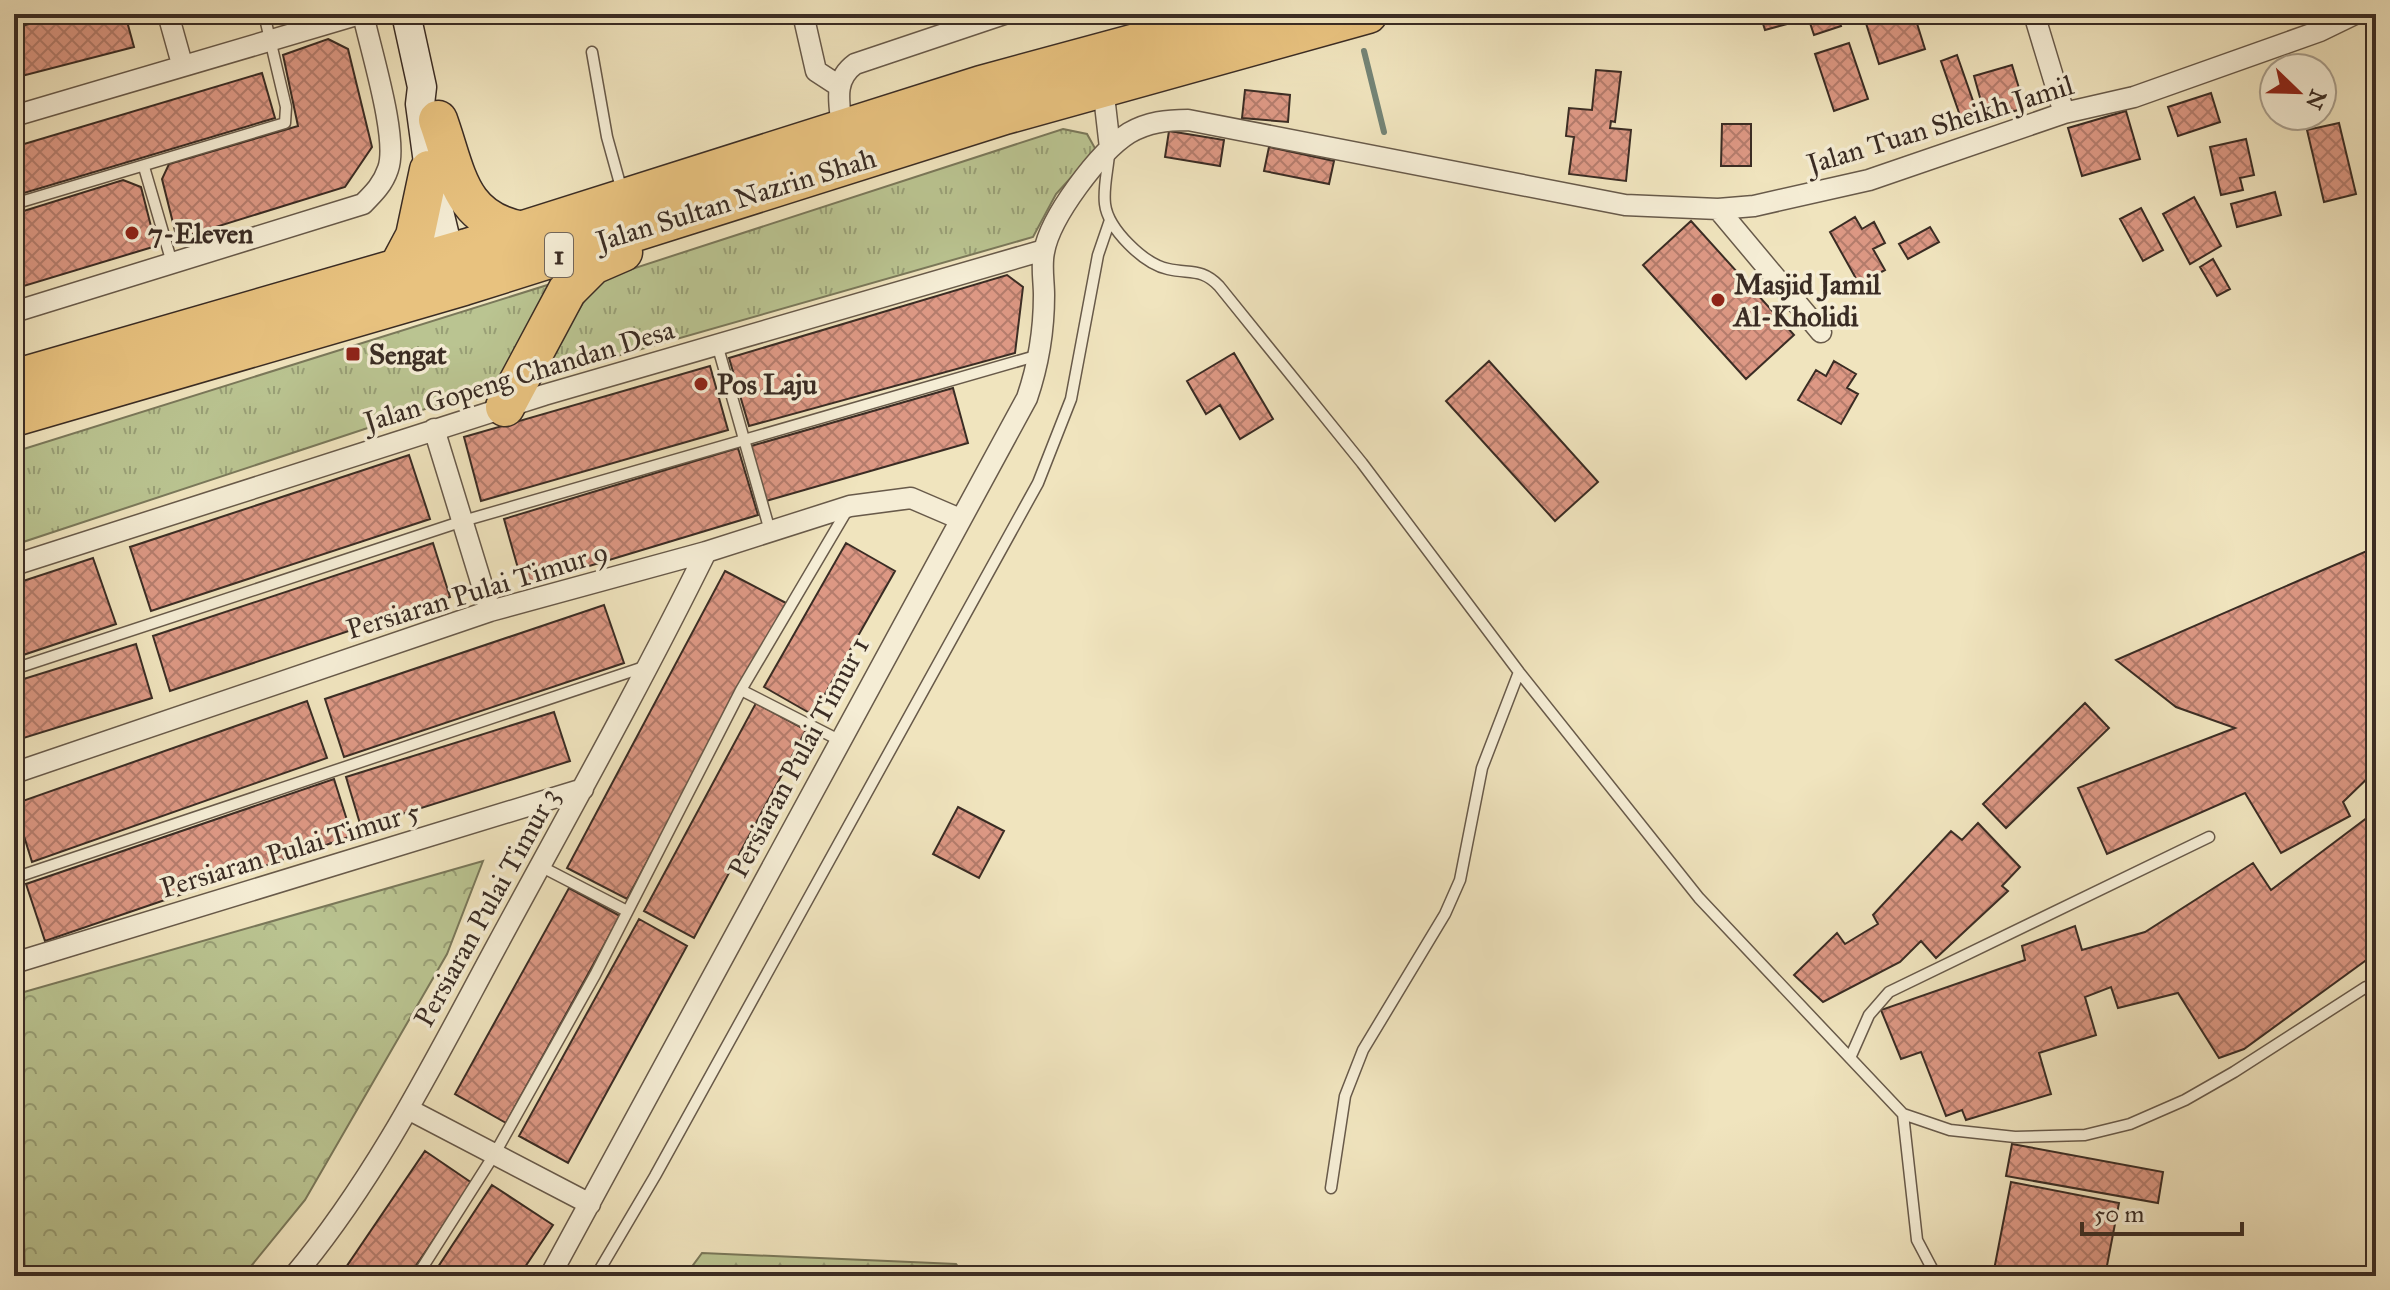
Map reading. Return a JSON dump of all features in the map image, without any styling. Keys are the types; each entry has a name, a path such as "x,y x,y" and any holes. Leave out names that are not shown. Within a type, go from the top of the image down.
{"highway":[{"name":"Jalan Sultan Nazrin Shah","path":"14,379 398,268 458,255 523,231 981,85 1096,51 1243,14"},
{"name":"Jalan Sultan Nazrin Shah","path":"14,417 464,286 1103,87 1368,14"},
{"path":"981,85 1001,88 1072,72 1103,87 1118,71 1146,53 1188,41 1208,25"},
{"path":"430,103 465,194 478,213 500,227 523,231"},
{"path":"398,268 415,236 429,170"},
{"path":"186,365 253,334 426,279 458,255 497,259 620,221 684,216"},
{"path":"505,407 555,309 578,277 593,265 666,231 684,216"}],"street":[{"path":"168,14 182,64"},
{"path":"14,116 270,38 362,14 391,142 389,166 378,190 363,204 14,312"},
{"path":"406,14 430,103 458,255"},
{"path":"803,14 816,71 839,86"},
{"path":"842,129 839,86 843,73 855,64 1004,14"},
{"path":"2034,14 2064,113"},
{"name":"Jalan Tuan Sheikh Jamil","path":"1110,148 1149,124 1188,120 1611,203 1718,209 1754,206 1869,180 2064,113 2134,97 2308,35 2355,14"},
{"path":"1044,250 1060,215 1110,148 1103,87"},
{"path":"430,103 420,104 429,170 458,255"},
{"path":"1718,209 1821,332"},
{"name":"Jalan Gopeng Chandan Desa","path":"14,565 505,407 716,343 1044,250"},
{"name":"Persiaran Pulai Timur 1","path":"550,1276 1027,398 1041,355 1044,250"},
{"path":"434,429 490,611"},
{"name":"Persiaran Pulai Timur 9","path":"14,773 490,611 706,552 850,506 911,498 960,519"},
{"name":"Persiaran Pulai Timur 3","path":"294,1276 340,1222 408,1109 650,665 706,552"},
{"name":"Persiaran Pulai Timur 5","path":"14,963 583,789"},
{"path":"408,1109 590,1204"}],"lane":[{"path":"14,20 37,14"},
{"path":"14,204 278,128 285,123 286,107 264,14"},
{"path":"592,52 607,137 625,199"},
{"path":"1110,148 1105,203 1110,220 1151,260 1168,269 1189,269 1208,275 1219,286 1362,463 1519,672 1699,898 1903,1114 1950,1130 2015,1137 2085,1135 2130,1124 2222,1079 2366,987"},
{"path":"144,167 172,263"},
{"path":"596,1276 655,1176 1038,483 1071,399 1098,255 1110,220"},
{"path":"716,343 770,531"},
{"path":"14,669 463,521 741,438 1041,355"},
{"path":"417,1276 494,1155 627,911 741,690 850,506"},
{"path":"14,878 650,665"},
{"path":"1331,1188 1345,1096 1363,1050 1445,914 1460,880 1482,768 1519,672"},
{"path":"741,690 839,740"},
{"path":"1850,1058 1869,1015 1889,992 2209,837"},
{"path":"540,866 627,911"},
{"path":"1903,1114 1917,1240 1936,1276"}],"green space":[{"path":"1063,129 1087,134 1096,150 1056,194 1033,237 533,380 598,280"},
{"path":"557,282 504,383 14,545 14,452"},
{"path":"483,861 447,954 305,1200 243,1276 25,1276 17,994"},
{"path":"702,1253 956,1264 965,1276 685,1276"}],"building":[{"path":"67,14 125,14 134,47 14,78 14,28"},
{"path":"206,14 238,14 208,21"},
{"path":"1760,14 1784,14 1787,24 1765,30"},
{"path":"1807,14 1837,14 1841,26 1814,35"},
{"path":"1863,14 1914,14 1925,49 1879,64"},
{"path":"328,39 348,49 372,147 345,187 177,239 162,179 169,164 298,126 283,55"},
{"path":"1849,43 1868,99 1834,111 1815,54"},
{"path":"1957,55 1980,121 1964,127 1941,61"},
{"path":"2012,65 2025,108 1986,119 1974,76"},
{"path":"1596,70 1621,72 1615,122 1611,121 1610,128 1631,130 1626,181 1569,174 1574,137 1566,136 1569,108 1592,110"},
{"path":"262,73 275,118 14,196 14,147"},
{"path":"1245,90 1290,95 1288,122 1242,118"},
{"path":"2211,93 2220,122 2178,136 2168,107"},
{"path":"2126,111 2140,159 2082,176 2068,128"},
{"path":"2338,123 2356,194 2324,202 2307,132 2338,132"},
{"path":"1722,124 1751,124 1751,166 1721,166"},
{"path":"1169,131 1224,140 1220,166 1165,157"},
{"path":"2246,139 2254,175 2240,178 2243,190 2221,195 2210,147"},
{"path":"1269,147 1334,161 1329,184 1264,171"},
{"path":"123,180 141,187 156,246 14,289 14,214"},
{"path":"2275,192 2281,215 2237,227 2231,204"},
{"path":"2194,197 2221,246 2190,264 2163,214"},
{"path":"2141,208 2163,250 2143,261 2120,219"},
{"path":"1855,217 1862,229 1874,222 1885,243 1873,249 1885,270 1859,284 1830,232"},
{"name":"Masjid Jamil Al-Kholidi","path":"1691,221 1794,335 1746,379 1643,265"},
{"path":"1930,227 1939,242 1908,259 1899,244"},
{"path":"2213,259 2230,289 2217,296 2200,267"},
{"path":"1007,275 1023,287 1015,353 749,426 729,358"},
{"path":"1234,353 1273,419 1240,439 1220,405 1206,414 1187,381"},
{"path":"1489,361 1598,482 1555,521 1446,401"},
{"path":"1834,361 1856,374 1847,388 1858,394 1841,424 1798,400 1816,370 1826,376"},
{"path":"710,366 728,430 481,501 464,437"},
{"path":"953,388 968,443 766,501 751,446"},
{"path":"738,448 758,515 523,586 504,519"},
{"path":"409,455 430,519 151,611 130,547"},
{"path":"433,543 450,597 170,691 153,636"},
{"path":"846,543 895,571 813,715 764,687"},
{"path":"2376,547 2376,770 2343,802 2350,816 2281,853 2245,793 2107,854 2078,788 2235,728 2176,707 2116,660"},
{"path":"93,558 116,624 14,658 14,584"},
{"path":"725,571 786,603 627,899 567,868"},
{"path":"604,605 624,663 344,757 325,699"},
{"path":"136,644 152,698 14,741 14,682"},
{"path":"307,701 327,758 32,862 14,804"},
{"path":"756,703 806,730 694,938 644,911"},
{"path":"2085,703 2109,728 2006,828 1983,804"},
{"path":"554,712 570,761 361,827 346,777"},
{"path":"334,779 352,836 45,941 26,884"},
{"path":"958,807 1004,831 979,878 933,854"},
{"path":"2376,811 2376,953 2244,1049 2219,1058 2178,993 2118,1008 2111,987 2085,997 2096,1035 2039,1053 2051,1094 1966,1120 1962,1110 1946,1116 1921,1052 1901,1059 1881,1010 2025,960 2022,946 2075,926 2082,950 2145,932 2253,863 2271,890"},
{"path":"1978,823 2020,867 2002,886 2008,891 1936,958 1921,941 1900,962 1823,1002 1794,975 1837,933 1845,944 1878,924 1873,915 1951,831 1962,840"},
{"path":"569,888 620,916 506,1123 455,1094"},
{"path":"639,919 687,946 568,1163 519,1136"},
{"path":"2012,1144 2163,1172 2158,1203 2006,1176"},
{"path":"425,1151 472,1183 409,1276 340,1276"},
{"path":"2011,1182 2119,1203 2105,1276 1982,1276 1984,1268 1994,1270"},
{"path":"492,1185 553,1225 519,1276 432,1276"}],"waterway":[{"path":"1364,51 1384,132"}],"place":[{"name":"7-Eleven","path":"132,233"},
{"name":"Masjid Jamil Al-Kholidi","path":"1718,300"},
{"name":"Sengat","path":"353,354"},
{"name":"Pos Laju","path":"701,384"}]}
